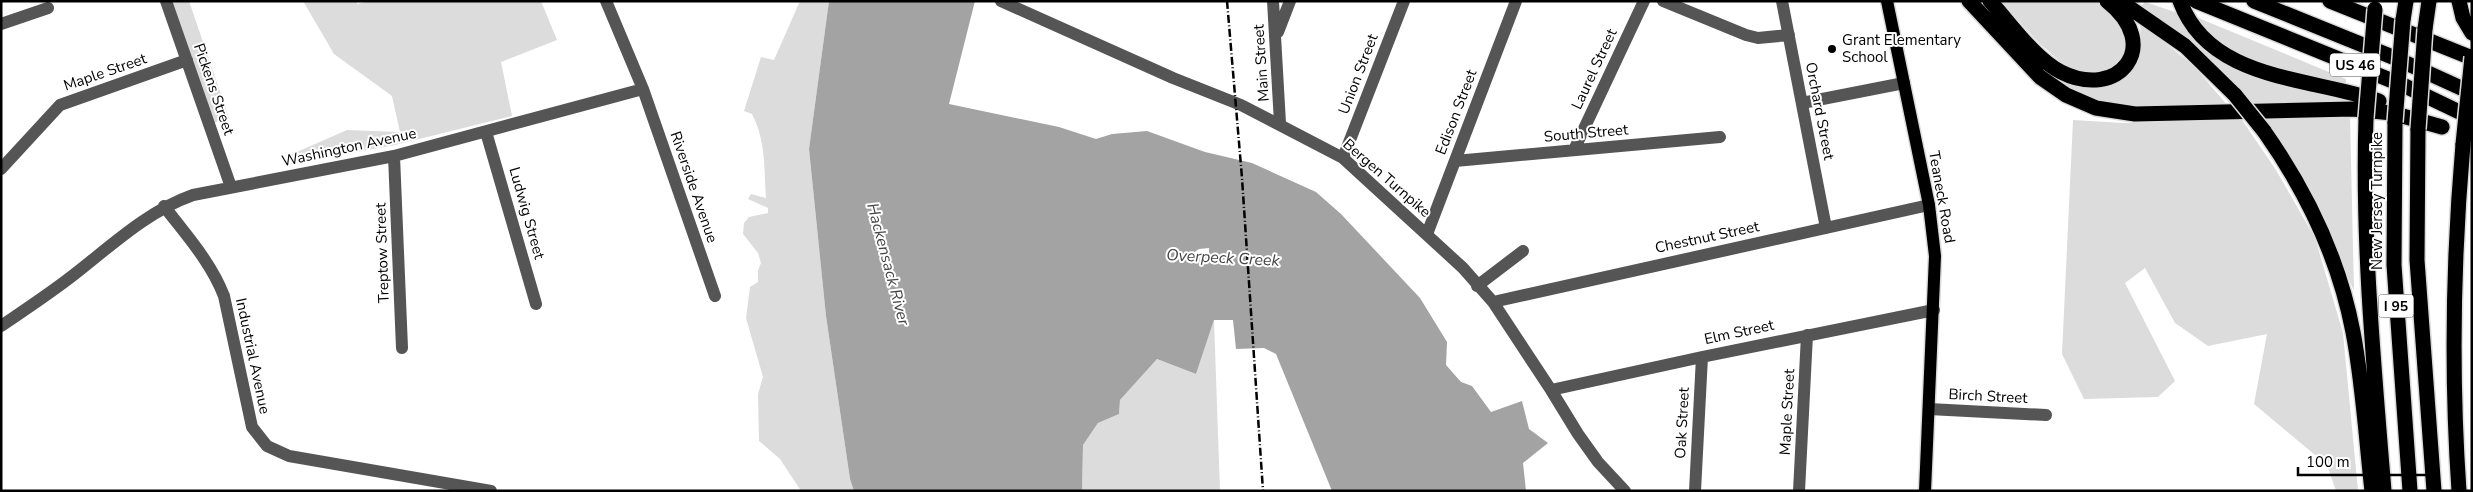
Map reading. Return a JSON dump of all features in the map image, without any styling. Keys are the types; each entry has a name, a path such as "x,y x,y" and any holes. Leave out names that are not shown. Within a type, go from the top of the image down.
{"highway":[{"path":"1969,1 2040,77 2066,96 2101,109 2135,114 2358,109 2392,113 2442,127"},
{"path":"1990,1 2054,68 2073,77 2094,80 2106,79 2118,73 2127,64 2134,50 2133,33 2128,23 2108,1"},
{"path":"2120,1 2185,46 2234,95 2264,131 2292,173 2312,210 2330,251 2343,290 2357,352 2372,491"},
{"path":"2180,1 2197,32 2227,58 2254,69 2357,94 2442,127 2467,141"},
{"name":"US 46","path":"2196,1 2405,86 2472,118"},
{"name":"US 46","path":"2254,1 2472,93"},
{"path":"2330,1 2472,58 2467,141 2457,238 2454,344 2459,491"},
{"name":"New Jersey Turnpike","path":"2406,1 2395,122 2394,265 2410,491"},
{"path":"2429,1 2418,129 2418,266 2434,491"},
{"path":"2459,1 2463,18 2472,33"},
{"path":"2375,4 2366,118 2367,265 2384,491"},
{"path":"2433,75 2472,86"}],"main road":[{"name":"Teaneck Road","path":"1887,1 1929,205 1935,256 1925,491"}],"street":[{"name":"Pickens Street","path":"166,1 231,187"},
{"path":"606,1 643,89"},
{"name":"Bergen Turnpike","path":"1001,1 1280,123 1343,158 1463,268 1493,302 1578,434 1598,462 1625,491"},
{"name":"Main Street","path":"1273,1 1280,123"},
{"path":"1276,37 1290,1"},
{"name":"Union Street","path":"1343,158 1404,1"},
{"name":"Edison Street","path":"1427,234 1516,1"},
{"name":"Laurel Street","path":"1574,150 1644,1"},
{"path":"1663,1 1746,36 1758,38 1789,34"},
{"name":"Orchard Street","path":"1782,1 1826,228"},
{"path":"1,24 48,8"},
{"name":"Maple Street","path":"1,169 60,105 187,60"},
{"path":"1802,103 1904,83"},
{"name":"Washington Avenue","path":"3,323 164,206 193,195 394,156 643,89"},
{"name":"Riverside Avenue","path":"643,89 715,296"},
{"name":"Ludwig Street","path":"486,132 536,304"},
{"name":"South Street","path":"1455,161 1720,137"},
{"name":"Treptow Street","path":"394,156 402,348"},
{"name":"Chestnut Street","path":"1493,302 1929,205"},
{"name":"Industrial Avenue","path":"164,206 204,258 219,282 224,296 248,415 255,432 267,446 289,456 491,491"},
{"path":"1477,286 1524,251"},
{"name":"Elm Street","path":"1551,390 1934,310"},
{"name":"Maple Street","path":"1800,491 1807,335"},
{"name":"Oak Street","path":"1695,491 1702,357"},
{"name":"Birch Street","path":"1928,409 2046,415"}],"shaded area":[{"path":"166,1 189,1 228,115 210,126"},
{"path":"303,1 357,1 357,4 369,1 541,1 557,40 501,62 512,116 395,145 291,164 290,155 347,130 400,132 392,96 334,54"},
{"path":"800,1 829,1 809,149 826,316 850,479 854,491 801,491 780,459 759,441 758,394 763,377 746,318 750,287 758,282 758,270 761,263 758,253 743,234 744,223 749,217 768,213 768,208 748,199 751,194 766,198 764,155 760,134 752,114 744,111 761,57 774,60"},
{"path":"2000,1 2097,1 2116,16 2129,36 2122,57 2110,69 2086,74 2063,64 2039,43"},
{"path":"2145,2 2175,12 2195,41 2218,60 2262,80 2346,96 2346,103 2251,105 2140,7"},
{"path":"2196,17 2346,79 2346,87 2242,57 2216,41"},
{"path":"2140,23 2194,66 2228,106 2143,107 2102,104 2062,86 2062,81 2097,86 2119,79 2127,73 2133,65 2140,46"},
{"path":"2350,116 2354,291 2313,203 2290,160 2264,118"},
{"path":"2073,120 2123,123 2242,120 2276,170 2315,238 2343,333 2358,491 2336,491 2327,465 2254,404 2267,334 2208,346 2175,323 2145,268 2125,283 2175,381 2158,397 2084,399 2062,354"},
{"path":"1214,320 1220,491 1082,491 1083,445 1098,423 1119,414 1120,400 1157,359 1196,374"}],"water":[{"path":"829,1 975,1 949,104 1059,127 1096,139 1112,134 1147,131 1205,152 1252,163 1316,192 1341,214 1420,298 1447,342 1446,365 1461,382 1472,386 1491,412 1522,401 1529,429 1548,443 1523,463 1526,491 1332,491 1276,354 1264,348 1236,349 1233,320 1214,320 1196,374 1157,359 1120,400 1119,414 1098,423 1083,445 1082,491 854,491 850,479 826,316 809,149"}],"pier":[{"path":"1209,248 1209,257 1187,257 1199,249"}],"railway":[{"path":"1227,1 1242,178 1263,491"}],"place":[{"name":"Grant Elementary School","path":"1832,49"}],"water label":[{"name":"Overpeck Creek","path":"1223,257"},
{"name":"Hackensack River","path":"889,264"}]}
